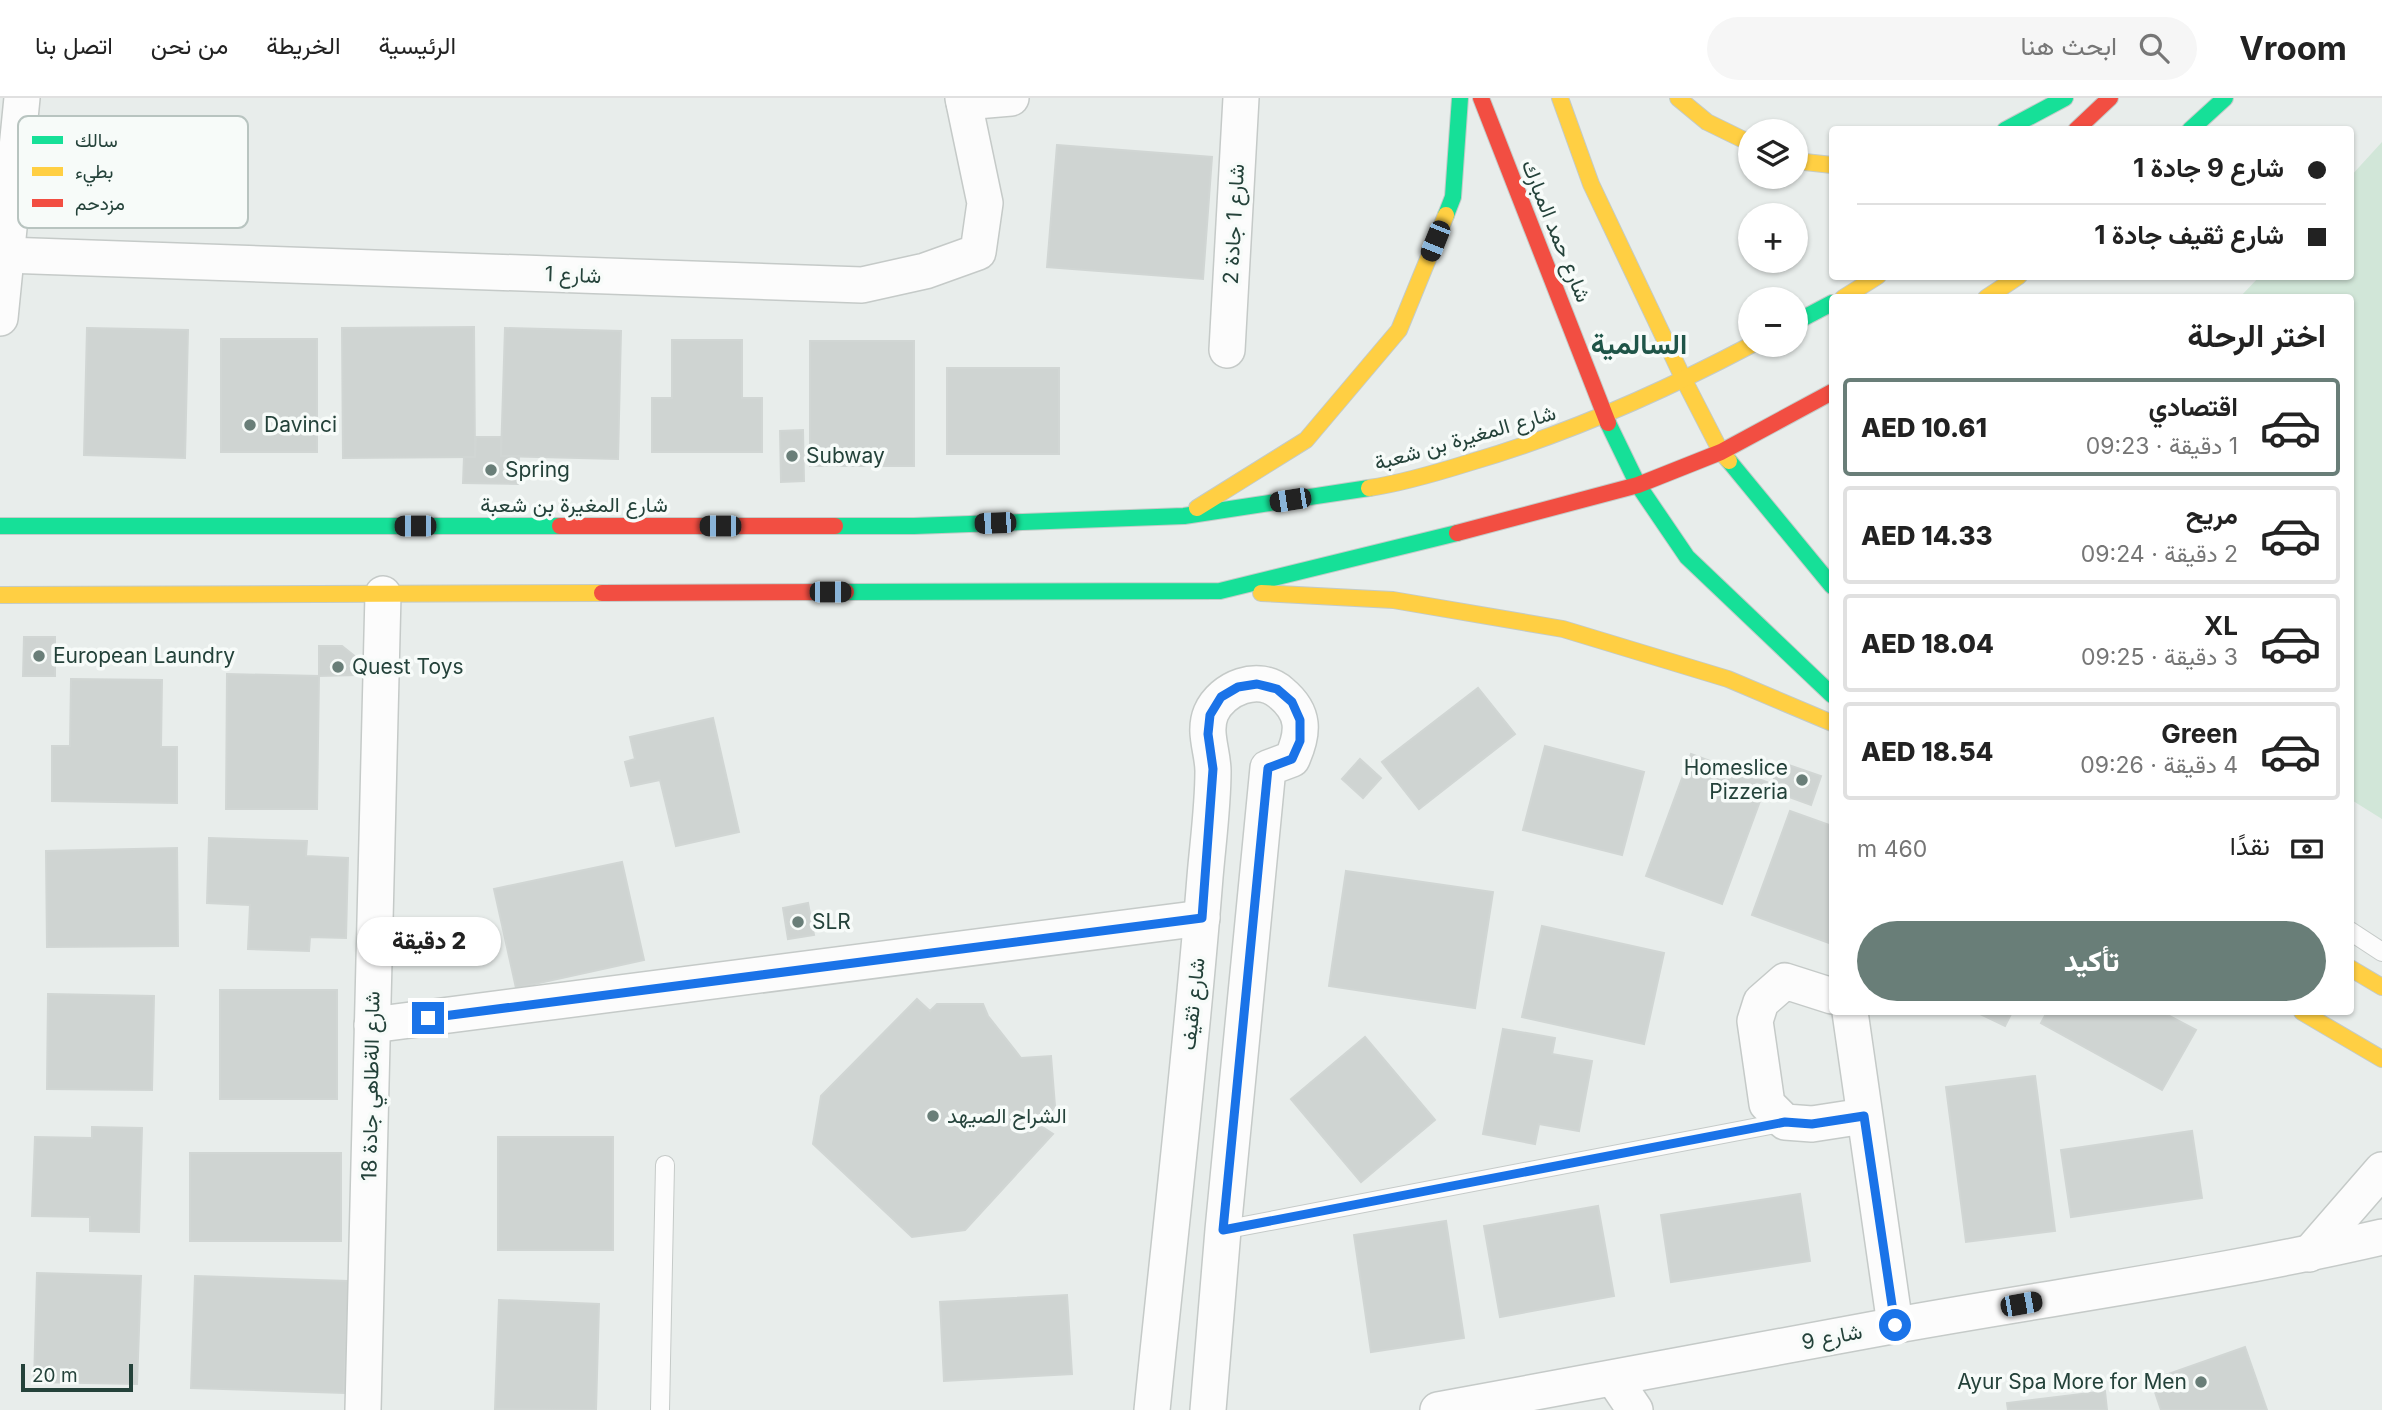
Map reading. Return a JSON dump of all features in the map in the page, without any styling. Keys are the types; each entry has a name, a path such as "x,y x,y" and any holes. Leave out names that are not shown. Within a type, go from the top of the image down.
{"main road":[{"path":"1184,516 1306,440 1399,330 1453,197 1460,98"},
{"name":"شارع حمد المبارك","path":"1481,98 1605,416"},
{"path":"1560,98 1591,184 1721,452 1829,582"},
{"path":"1678,98 1707,122 1738,138"},
{"path":"2012,126 2065,98"},
{"path":"2080,126 2110,98"},
{"path":"2194,126 2225,98"},
{"path":"1808,162 1829,165"},
{"path":"1849,294 1872,280"},
{"path":"1992,294 2013,280"},
{"path":"1808,316 1829,305"},
{"path":"1738,352 1605,416 1638,485 1687,557 1829,692"},
{"path":"1220,591 1442,537 1638,485 1721,452 1829,394"},
{"name":"شارع المغيرة بن شعبة","path":"0,526 914,526 1184,516 1397,484 1523,447 1605,416"},
{"path":"0,595 1220,591 1393,600 1563,629 1728,679 1829,722"},
{"path":"2354,970 2382,987"},
{"path":"2307,1015 2382,1059"}],"street":[{"path":"20,116 22,98"},
{"path":"963,100 1011,98"},
{"name":"شارع 1 جادة 2","path":"1227,350 1241,98"},
{"name":"شارع 1","path":"5,255 862,285 925,271 978,252 985,203 963,100"},
{"path":"0,318 18,135"},
{"name":"شارع الةطاهي جادة 18","path":"363,1410 383,594"},
{"name":"شارع ثقيف","path":"1152,1410 1202,918 1213,769 1208,734 1210,715 1221,697 1238,687 1257,684 1277,689 1292,702 1300,720 1300,741 1292,759 1268,768 1208,1410"},
{"path":"372,1026 1202,918"},
{"path":"1829,995 1785,981 1762,1002 1755,1020 1768,1104 1785,1122 1812,1124 1864,1116"},
{"path":"1850,1015 1895,1325"},
{"path":"2309,1254 2382,1170"},
{"name":"شارع 9","path":"1438,1410 1895,1325 2309,1254 2382,1237"},
{"path":"1614,1379 1636,1410"}],"lane":[{"path":"2354,934 2382,952"},
{"path":"1223,1230 1785,1122"},
{"path":"660,1410 665,1166"}],"green space":[{"path":"2382,142 2382,819 2354,802 2354,294 2243,294 2256,280 2354,280 2354,173"}],"building":[{"path":"1057,145 1212,157 1203,279 1047,267"},
{"path":"474,327 475,457 343,458 342,328"},
{"path":"87,328 188,330 185,458 84,455"},
{"path":"505,328 621,331 618,459 501,456"},
{"path":"221,339 317,339 317,452 221,452"},
{"path":"672,340 742,340 742,398 762,398 762,452 652,452 652,398 672,398"},
{"path":"810,341 914,341 914,466 810,466"},
{"path":"947,368 1059,368 1059,454 947,454"},
{"name":"Subway","path":"803,430 804,481 781,482 780,431"},
{"name":"Spring","path":"476,437 501,437 501,456 519,456 518,484 463,483 464,457 475,457"},
{"name":"European Laundry","path":"24,637 55,637 55,676 23,676"},
{"name":"Quest Toys","path":"319,646 342,646 357,658 357,675 319,676"},
{"path":"227,674 319,676 317,809 226,809"},
{"path":"71,679 162,680 161,747 177,747 177,803 52,801 52,746 70,746"},
{"path":"1478,688 1515,734 1419,809 1382,762"},
{"path":"713,718 739,832 676,846 660,780 631,786 625,762 635,759 630,737"},
{"path":"1545,746 1644,772 1622,855 1523,830"},
{"path":"1691,754 1767,782 1722,904 1646,876"},
{"path":"1360,759 1381,778 1363,798 1342,779"},
{"path":"1780,762 1821,776 1811,805 1770,790"},
{"path":"1790,811 1829,825 1829,943 1752,915"},
{"path":"209,838 307,841 306,856 348,858 346,938 310,937 309,951 248,949 250,905 207,903"},
{"path":"177,848 178,946 47,947 46,851"},
{"path":"622,862 644,960 516,988 494,889"},
{"path":"1346,871 1493,892 1475,1008 1329,986"},
{"name":"SLR","path":"808,903 814,935 788,939 783,908"},
{"path":"1542,926 1664,953 1644,1044 1522,1017"},
{"path":"220,990 337,990 337,1099 220,1099"},
{"path":"48,994 154,996 152,1090 47,1089"},
{"name":"الشراح الصيهد","path":"917,999 930,1011 937,1004 983,1004 988,1016 1021,1058 1051,1056 1055,1106 1041,1126 1053,1134 965,1230 912,1237 813,1144 821,1096"},
{"path":"1982,1015 2010,1015 2005,1026"},
{"path":"2045,1015 2168,1015 2196,1030 2162,1090 2041,1023"},
{"path":"1503,1029 1555,1038 1552,1054 1592,1061 1579,1131 1539,1124 1535,1144 1483,1134"},
{"path":"1365,1037 1435,1120 1361,1182 1291,1099"},
{"path":"2035,1076 2055,1231 1966,1242 1946,1087"},
{"path":"92,1127 142,1128 139,1232 90,1231 90,1217 32,1216 35,1137 92,1138"},
{"path":"2192,1131 2202,1198 2071,1217 2061,1150"},
{"path":"498,1137 613,1137 613,1250 498,1250"},
{"path":"190,1153 341,1153 341,1241 190,1241"},
{"path":"1800,1194 1810,1261 1671,1282 1661,1215"},
{"path":"1598,1206 1614,1296 1500,1317 1484,1226"},
{"path":"1446,1221 1464,1338 1371,1352 1354,1235"},
{"path":"37,1273 141,1276 137,1384 34,1382"},
{"path":"195,1276 348,1281 344,1393 191,1388"},
{"path":"1067,1295 1072,1374 944,1381 940,1302"},
{"path":"499,1300 599,1304 596,1410 495,1409"},
{"path":"2245,1347 2267,1410 2161,1410 2151,1380"},
{"path":"2105,1391 2107,1410 2008,1410 2007,1403"}],"traffic: fast":[{"path":"1446,215 1453,197 1460,98"},
{"path":"2012,126 2065,98"},
{"path":"2194,126 2225,98"},
{"path":"1808,316 1829,305"},
{"path":"1608,423 1638,485 1687,557 1829,692"},
{"path":"1729,461 1829,582"},
{"path":"835,526 914,526 1184,516 1369,488"},
{"path":"0,526 560,526"},
{"path":"846,592 1220,591 1457,533"}],"traffic: slow":[{"path":"1560,98 1591,184 1684,380 1721,452 1729,461"},
{"path":"1678,98 1707,122 1738,137"},
{"path":"1808,162 1829,165"},
{"path":"1197,508 1306,440 1399,330 1446,215"},
{"path":"1849,294 1872,280"},
{"path":"1992,294 2013,280"},
{"path":"1369,488 1432,474 1542,439 1648,396 1738,352"},
{"path":"0,595 602,593"},
{"path":"1261,593 1393,600 1563,629 1728,679 1829,722"},
{"path":"2354,970 2382,987"},
{"path":"2307,1015 2382,1059"}],"traffic: jam":[{"path":"1481,98 1608,423"},
{"path":"2080,126 2110,98"},
{"path":"1457,533 1638,485 1721,452 1829,394"},
{"path":"560,526 835,526"},
{"path":"602,593 846,592"}],"place":[{"name":"Davinci","path":"250,425"},
{"name":"Subway","path":"792,456"},
{"name":"Spring","path":"491,470"},
{"name":"European Laundry","path":"39,656"},
{"name":"Quest Toys","path":"338,667"},
{"name":"Homeslice Pizzeria","path":"1802,780"},
{"name":"SLR","path":"798,922"},
{"name":"الشراح الصيهد","path":"933,1116"},
{"name":"Ayur Spa More for Men","path":"2201,1382"}],"district":[{"name":"السالمية","path":"1639,344"}],"route":[{"path":"428,1018 1202,918 1213,769 1208,734 1210,715 1221,697 1238,687 1257,684 1277,689 1292,702 1300,720 1300,741 1292,759 1268,768 1223,1230 1785,1122 1812,1124 1864,1116 1895,1325"}]}
